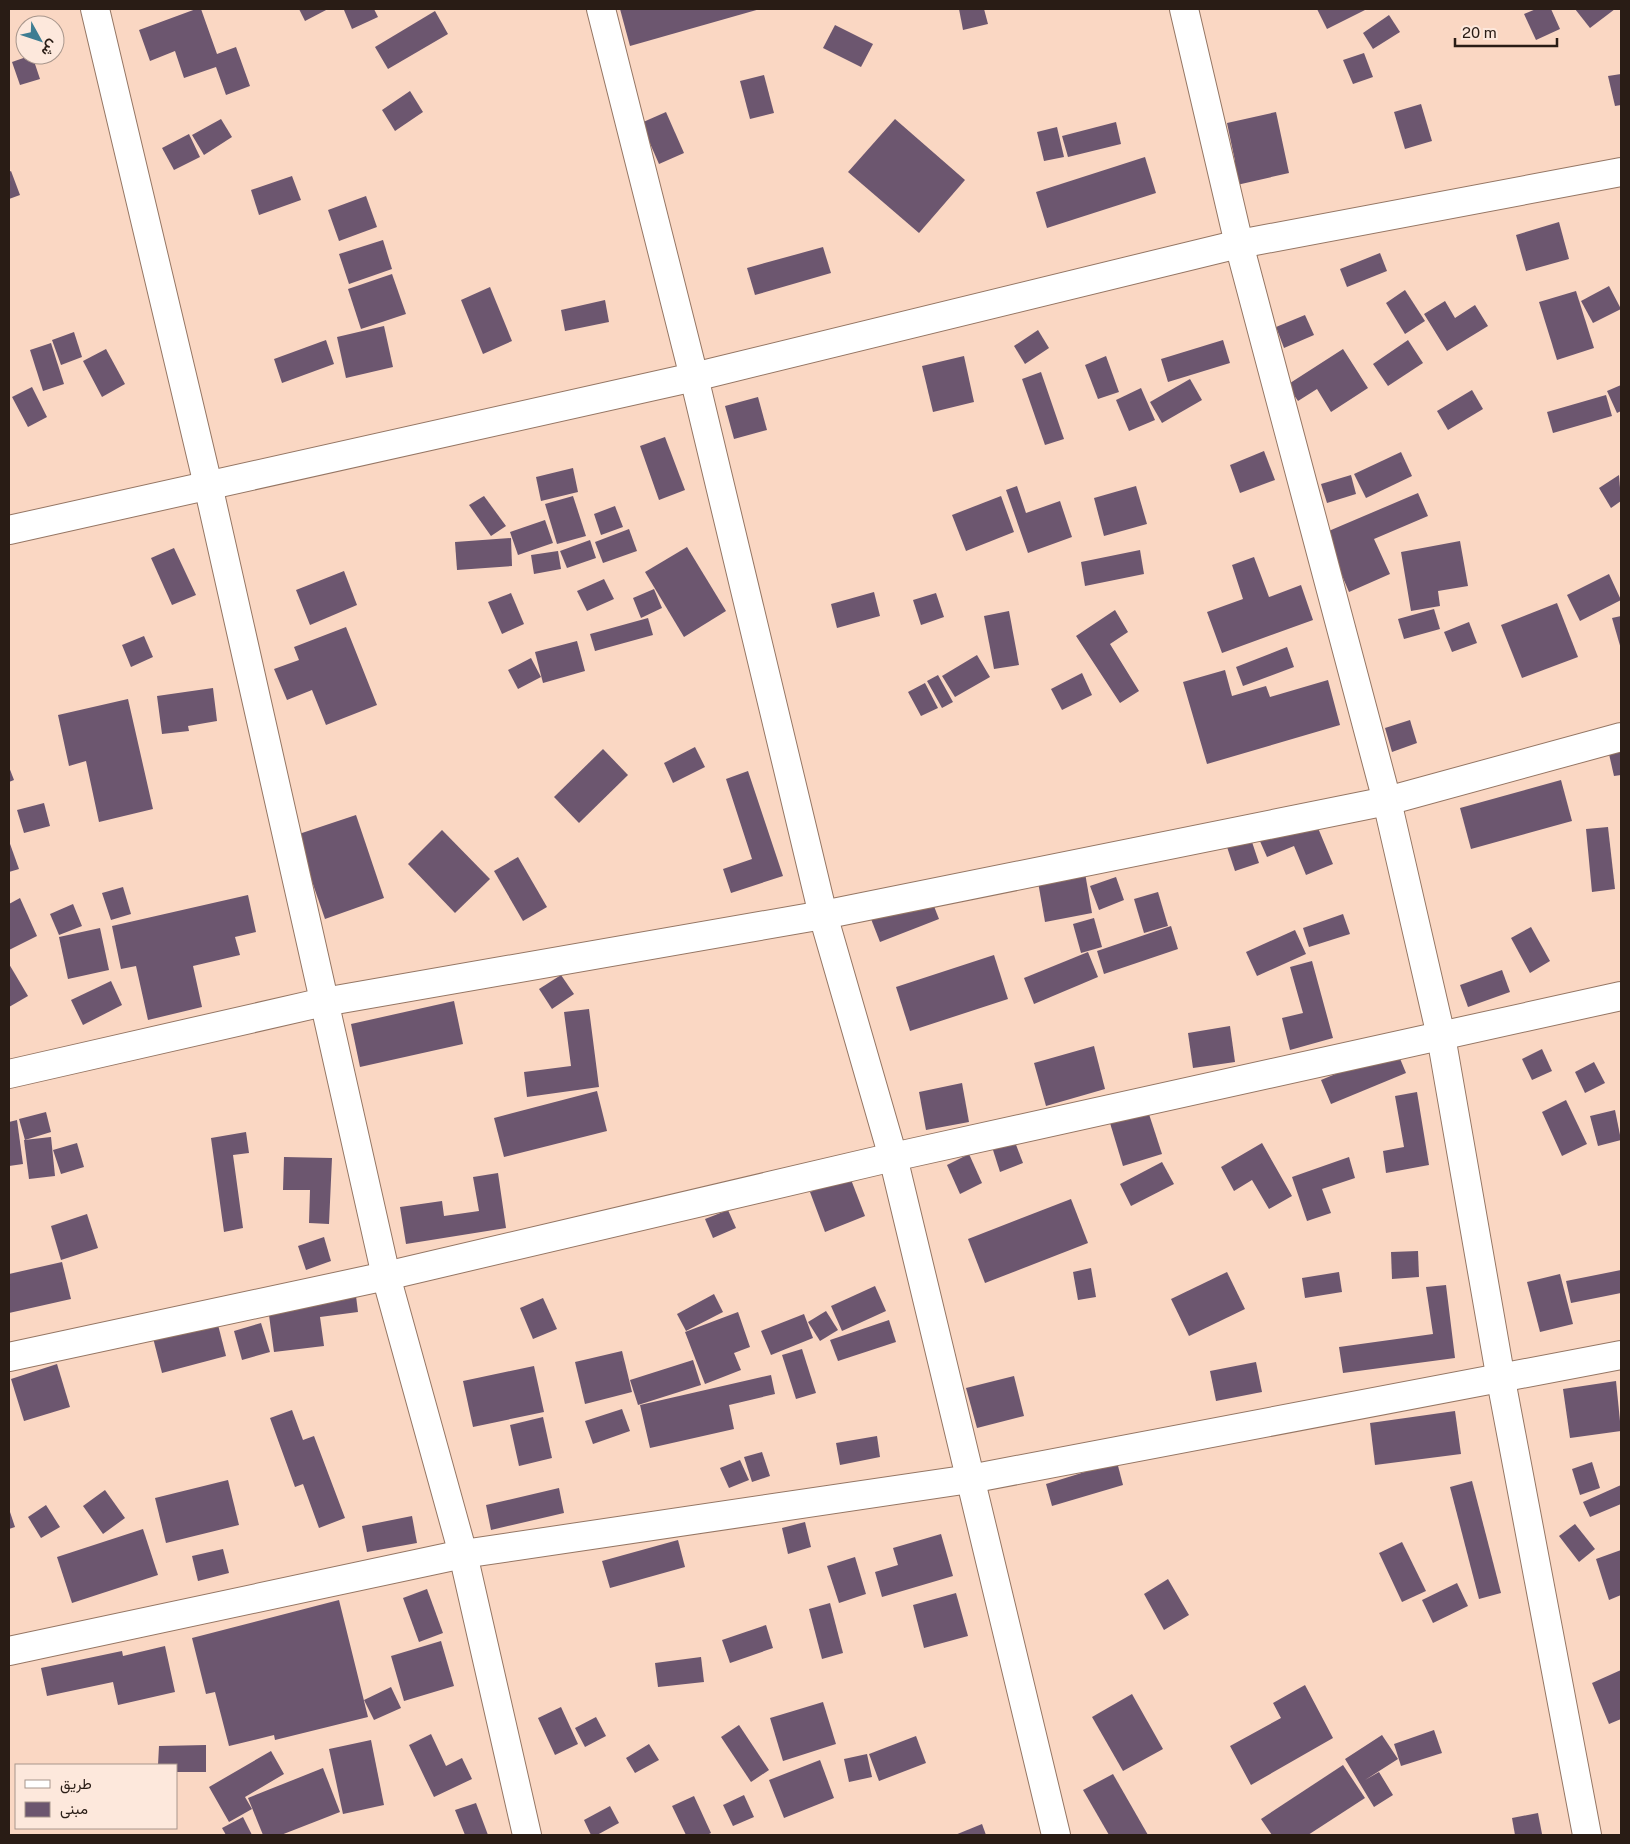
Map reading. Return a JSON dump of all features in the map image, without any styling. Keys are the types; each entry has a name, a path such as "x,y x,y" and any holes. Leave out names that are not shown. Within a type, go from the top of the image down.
{"main road":[{"path":"95,9 208,485 386,1276 463,1554 527,1835"},
{"path":"602,9 694,377 823,915 893,1157 1056,1835"},
{"path":"1184,9 1239,244 1387,801 1441,1036 1501,1380 1587,1835"},
{"path":"9,530 694,377 1239,244 1621,172"},
{"path":"9,1074 324,1002 823,915 1387,801 1621,737"},
{"path":"9,1357 386,1276 893,1157 1621,996"},
{"path":"9,1651 463,1554 970,1480 1501,1380 1621,1355"}],"building":[{"path":"196,9 201,9 217,54 236,47 250,86 226,95 216,67 184,78 175,51 150,61 139,30"},
{"path":"299,9 328,9 305,21"},
{"path":"374,9 378,17 352,29 344,10"},
{"path":"620,9 760,9 630,46"},
{"path":"959,9 984,9 988,24 963,30"},
{"path":"1317,9 1367,9 1327,29"},
{"path":"1536,9 1551,9 1560,29 1536,40 1524,14"},
{"path":"1575,9 1615,9 1590,28"},
{"path":"435,11 448,34 388,69 375,47"},
{"path":"1389,15 1400,32 1373,49 1363,33"},
{"path":"835,25 873,44 861,67 823,48"},
{"path":"1364,53 1373,77 1353,84 1343,60"},
{"path":"15,61 15,65 35,65 40,79 20,85 12,62"},
{"path":"1621,74 1621,105 1615,106 1608,76"},
{"path":"764,75 774,113 750,119 740,81"},
{"path":"410,91 423,112 395,131 382,110"},
{"path":"1421,104 1432,141 1405,149 1394,112"},
{"path":"666,112 684,153 659,164 641,123"},
{"path":"1276,112 1289,173 1228,187 1223,164 1235,161 1227,123"},
{"path":"221,119 232,137 204,155 192,135"},
{"path":"895,119 965,180 919,233 848,172"},
{"path":"1116,122 1121,144 1068,157 1062,136"},
{"path":"1057,127 1064,157 1044,161 1037,132"},
{"path":"189,134 200,157 174,170 162,148"},
{"path":"1145,157 1156,193 1047,228 1036,192"},
{"path":"11,171 20,195 9,199 9,172"},
{"path":"292,176 301,200 259,215 251,190"},
{"path":"366,196 377,227 339,241 328,210"},
{"path":"1559,222 1569,259 1526,271 1516,235"},
{"path":"383,240 392,269 349,284 339,254"},
{"path":"823,247 831,273 755,295 747,268"},
{"path":"1380,253 1387,271 1347,287 1340,269"},
{"path":"392,274 406,314 361,329 348,289"},
{"path":"1609,286 1621,309 1593,323 1581,301"},
{"path":"490,287 512,341 483,354 461,300"},
{"path":"1405,290 1425,321 1405,334 1386,303"},
{"path":"1576,291 1594,348 1557,360 1539,302"},
{"path":"605,300 609,322 565,331 561,310"},
{"path":"1445,301 1455,318 1475,305 1488,326 1447,351 1424,314"},
{"path":"1305,315 1314,335 1284,348 1276,327"},
{"path":"384,326 393,367 346,378 337,337"},
{"path":"1038,330 1049,348 1025,364 1014,346"},
{"path":"74,332 82,357 61,365 52,340"},
{"path":"326,340 334,364 282,383 274,359"},
{"path":"1223,340 1230,363 1168,382 1161,359"},
{"path":"1408,340 1423,363 1388,386 1373,364"},
{"path":"51,343 64,384 43,391 30,350"},
{"path":"106,349 125,384 102,397 83,361"},
{"path":"1343,349 1368,388 1331,412 1317,389 1298,401 1287,385"},
{"path":"964,356 974,402 933,412 922,366"},
{"path":"1106,356 1119,392 1098,399 1085,365"},
{"path":"1041,372 1064,439 1045,445 1022,379"},
{"path":"1190,379 1202,400 1162,423 1150,402"},
{"path":"1621,385 1621,411 1617,413 1607,391"},
{"path":"32,387 47,417 28,427 12,397"},
{"path":"1141,388 1155,420 1129,431 1116,400"},
{"path":"1472,390 1483,409 1448,430 1437,411"},
{"path":"1606,395 1612,416 1553,433 1547,412"},
{"path":"758,397 767,430 734,439 725,406"},
{"path":"665,437 685,490 659,500 640,446"},
{"path":"1264,451 1275,480 1240,493 1230,465"},
{"path":"1401,452 1412,476 1366,498 1354,474"},
{"path":"573,468 578,492 541,501 536,477"},
{"path":"1351,475 1356,494 1327,503 1321,484"},
{"path":"1619,475 1621,501 1611,508 1599,488"},
{"path":"1017,486 1026,513 1060,501 1072,537 1028,553 1006,490"},
{"path":"1136,486 1147,524 1104,536 1094,498"},
{"path":"1418,493 1428,516 1374,539 1390,574 1349,592 1324,533"},
{"path":"484,496 506,526 491,536 469,505"},
{"path":"573,496 586,536 557,544 545,504"},
{"path":"1001,496 1014,532 966,551 952,515"},
{"path":"615,506 623,527 601,535 594,514"},
{"path":"545,520 553,543 518,555 510,532"},
{"path":"629,529 637,551 603,563 595,542"},
{"path":"511,538 512,566 457,570 455,542"},
{"path":"590,540 596,558 567,568 560,551"},
{"path":"1460,541 1468,586 1438,591 1440,606 1411,611 1401,552"},
{"path":"687,547 726,611 684,637 645,572"},
{"path":"174,548 196,595 172,605 151,558"},
{"path":"1140,550 1144,574 1085,586 1081,562"},
{"path":"558,551 561,569 534,574 531,555"},
{"path":"1254,557 1269,597 1301,585 1313,620 1222,653 1207,612 1243,599 1232,565"},
{"path":"344,571 357,605 310,625 296,590"},
{"path":"1609,574 1621,600 1580,621 1567,595"},
{"path":"604,579 614,599 587,611 577,591"},
{"path":"654,589 662,608 641,618 633,598"},
{"path":"874,592 880,616 837,628 831,604"},
{"path":"511,593 524,624 502,634 488,602"},
{"path":"936,593 944,617 921,625 913,600"},
{"path":"1557,603 1578,657 1522,678 1501,625"},
{"path":"1434,609 1440,629 1404,639 1398,619"},
{"path":"1115,610 1128,632 1110,644 1139,691 1120,703 1076,636"},
{"path":"1009,611 1019,665 994,669 984,616"},
{"path":"1621,616 1621,649 1612,618"},
{"path":"648,618 653,635 595,651 590,634"},
{"path":"1469,622 1477,643 1452,652 1444,632"},
{"path":"346,627 377,705 326,725 312,690 287,700 274,669 299,660 294,647"},
{"path":"144,636 153,657 131,667 122,645"},
{"path":"577,641 585,671 543,683 535,652"},
{"path":"1287,647 1294,667 1243,686 1236,667"},
{"path":"977,655 990,677 955,697 942,676"},
{"path":"531,658 541,677 518,689 508,670"},
{"path":"1225,670 1232,696 1266,686 1270,697 1328,680 1340,725 1207,764 1183,682"},
{"path":"1082,673 1092,695 1062,710 1051,689"},
{"path":"938,675 953,702 942,708 927,681"},
{"path":"925,683 938,708 921,716 908,692"},
{"path":"213,688 217,721 188,726 189,731 162,734 157,696"},
{"path":"128,699 153,809 99,822 86,761 69,766 58,715"},
{"path":"1410,720 1417,743 1392,752 1385,728"},
{"path":"695,747 705,767 673,783 664,763"},
{"path":"603,749 628,775 579,823 554,797"},
{"path":"1621,751 1621,775 1614,776 1609,754"},
{"path":"9,767 14,780 9,782"},
{"path":"748,771 783,876 731,893 723,869 752,859 726,779"},
{"path":"1561,780 1572,821 1471,849 1460,808"},
{"path":"44,803 50,826 24,833 17,810"},
{"path":"356,815 384,898 325,919 296,835"},
{"path":"1313,816 1333,864 1306,875 1294,846 1267,857 1259,839"},
{"path":"1608,827 1615,889 1592,892 1586,829"},
{"path":"442,830 490,879 455,913 408,864"},
{"path":"1249,833 1259,863 1235,871 1225,841"},
{"path":"9,841 19,869 9,872"},
{"path":"518,857 547,907 523,921 494,871"},
{"path":"1085,873 1092,913 1045,922 1038,882"},
{"path":"1116,877 1124,900 1099,910 1090,886"},
{"path":"123,887 131,914 111,920 102,893"},
{"path":"1158,892 1168,926 1144,933 1134,899"},
{"path":"248,895 256,932 235,937 240,955 193,966 202,1007 148,1020 136,966 121,969 112,926"},
{"path":"930,896 939,919 880,942 871,919"},
{"path":"20,898 37,936 9,950 9,904"},
{"path":"73,904 82,926 59,935 50,914"},
{"path":"1343,914 1350,934 1309,947 1303,928"},
{"path":"1094,918 1102,947 1081,953 1073,924"},
{"path":"1171,926 1178,949 1104,974 1097,951"},
{"path":"1531,927 1550,961 1530,973 1511,938"},
{"path":"100,928 109,970 68,979 59,937"},
{"path":"1295,930 1306,954 1257,976 1246,952"},
{"path":"1088,952 1098,977 1034,1004 1024,978"},
{"path":"994,955 1008,999 910,1031 896,987"},
{"path":"1312,961 1333,1038 1290,1050 1282,1018 1303,1013 1290,967"},
{"path":"9,964 28,996 9,1007"},
{"path":"1502,970 1510,992 1468,1007 1460,985"},
{"path":"561,975 574,994 552,1009 539,989"},
{"path":"111,981 122,1005 83,1025 71,1000"},
{"path":"454,1001 463,1044 360,1067 351,1024"},
{"path":"589,1009 599,1087 527,1097 524,1072 571,1066 564,1012"},
{"path":"1230,1026 1235,1062 1193,1068 1188,1033"},
{"path":"1094,1046 1105,1089 1046,1106 1034,1063"},
{"path":"1396,1049 1406,1073 1331,1104 1321,1080"},
{"path":"1542,1049 1552,1071 1532,1080 1522,1059"},
{"path":"1594,1062 1605,1083 1585,1093 1575,1072"},
{"path":"962,1083 969,1122 926,1130 919,1092"},
{"path":"597,1091 607,1131 504,1157 494,1118"},
{"path":"1417,1092 1429,1165 1386,1173 1383,1151 1404,1147 1395,1096"},
{"path":"1566,1100 1587,1144 1562,1156 1542,1112"},
{"path":"1615,1110 1621,1140 1598,1146 1590,1116"},
{"path":"1148,1111 1162,1154 1123,1166 1110,1123"},
{"path":"46,1112 51,1132 25,1140 19,1119"},
{"path":"17,1120 23,1164 9,1166 9,1122"},
{"path":"246,1132 249,1153 233,1155 243,1228 224,1232 211,1138"},
{"path":"51,1137 55,1176 29,1179 24,1140"},
{"path":"1015,1142 1023,1163 1000,1172 993,1150"},
{"path":"77,1143 84,1167 61,1174 53,1150"},
{"path":"1262,1143 1292,1196 1269,1209 1252,1180 1234,1191 1221,1167"},
{"path":"969,1154 982,1183 960,1194 947,1165"},
{"path":"284,1157 332,1158 329,1224 309,1223 310,1190 283,1190"},
{"path":"1349,1157 1355,1178 1322,1189 1331,1213 1307,1221 1292,1177"},
{"path":"1162,1162 1174,1184 1131,1206 1120,1184"},
{"path":"498,1173 506,1228 406,1244 400,1207 442,1201 444,1216 479,1211 473,1177"},
{"path":"850,1177 865,1216 825,1232 810,1192"},
{"path":"1071,1199 1088,1243 985,1283 968,1239"},
{"path":"728,1210 736,1228 713,1238 705,1219"},
{"path":"87,1214 98,1248 61,1260 51,1226"},
{"path":"324,1237 331,1261 306,1270 298,1246"},
{"path":"1418,1251 1419,1277 1392,1279 1391,1252"},
{"path":"62,1262 71,1299 9,1313 9,1274"},
{"path":"1091,1268 1096,1297 1078,1300 1073,1272"},
{"path":"1621,1270 1621,1293 1571,1303 1566,1281"},
{"path":"1227,1272 1245,1309 1189,1336 1171,1299"},
{"path":"1339,1272 1342,1292 1305,1298 1302,1278"},
{"path":"1560,1274 1573,1324 1540,1332 1527,1282"},
{"path":"1446,1285 1455,1358 1343,1373 1339,1347 1433,1334 1426,1287"},
{"path":"875,1286 886,1311 842,1331 831,1306"},
{"path":"714,1294 723,1312 686,1331 677,1314"},
{"path":"356,1296 358,1312 320,1317 324,1346 274,1352 268,1308"},
{"path":"543,1298 557,1329 533,1339 520,1308"},
{"path":"826,1311 838,1330 820,1341 808,1322"},
{"path":"738,1312 750,1347 734,1353 741,1370 705,1384 685,1332"},
{"path":"804,1314 813,1338 771,1355 761,1331"},
{"path":"216,1317 226,1356 162,1373 152,1334"},
{"path":"889,1320 896,1342 838,1361 830,1340"},
{"path":"261,1323 270,1352 242,1360 234,1331"},
{"path":"802,1349 816,1393 796,1399 782,1355"},
{"path":"622,1351 632,1392 585,1404 575,1362"},
{"path":"693,1360 701,1385 638,1405 630,1380"},
{"path":"1256,1362 1262,1392 1216,1401 1210,1371"},
{"path":"57,1364 70,1407 24,1421 11,1379"},
{"path":"534,1366 544,1412 473,1427 463,1381"},
{"path":"771,1375 775,1394 729,1405 734,1429 650,1448 640,1405"},
{"path":"1014,1376 1024,1416 977,1428 966,1388"},
{"path":"1616,1381 1621,1431 1570,1438 1563,1389"},
{"path":"622,1409 630,1431 593,1444 585,1421"},
{"path":"292,1410 303,1440 314,1436 345,1518 319,1528 303,1484 295,1487 270,1418"},
{"path":"1455,1411 1461,1454 1375,1465 1370,1423"},
{"path":"543,1417 552,1458 519,1466 510,1425"},
{"path":"877,1436 880,1457 840,1465 836,1443"},
{"path":"762,1452 770,1476 752,1482 744,1457"},
{"path":"740,1460 749,1480 729,1488 720,1468"},
{"path":"1117,1462 1123,1485 1052,1506 1046,1484"},
{"path":"1592,1462 1600,1488 1580,1495 1572,1469"},
{"path":"228,1480 239,1525 166,1543 155,1498"},
{"path":"1472,1481 1501,1593 1479,1599 1450,1487"},
{"path":"1621,1485 1621,1504 1590,1517 1583,1502"},
{"path":"559,1488 564,1513 491,1530 486,1505"},
{"path":"105,1490 125,1518 103,1534 83,1506"},
{"path":"46,1505 60,1527 41,1538 28,1517"},
{"path":"9,1509 15,1527 9,1529"},
{"path":"412,1516 417,1543 367,1552 362,1526"},
{"path":"805,1522 811,1547 788,1554 782,1528"},
{"path":"1575,1524 1595,1549 1579,1562 1559,1536"},
{"path":"143,1529 158,1575 72,1603 57,1557"},
{"path":"941,1534 953,1576 882,1597 875,1572 898,1565 893,1548"},
{"path":"678,1540 685,1567 610,1588 602,1561"},
{"path":"1402,1542 1426,1591 1402,1602 1379,1553"},
{"path":"223,1549 229,1573 198,1581 192,1556"},
{"path":"1621,1550 1621,1595 1609,1600 1596,1559"},
{"path":"855,1557 866,1594 839,1603 827,1566"},
{"path":"1168,1579 1189,1615 1164,1630 1144,1594"},
{"path":"1457,1583 1468,1606 1433,1623 1422,1600"},
{"path":"427,1589 443,1633 419,1642 403,1598"},
{"path":"956,1593 968,1636 924,1648 913,1605"},
{"path":"339,1600 368,1717 275,1740 274,1735 229,1746 215,1692 206,1694 192,1638"},
{"path":"830,1603 843,1653 822,1659 809,1609"},
{"path":"766,1625 773,1648 730,1663 722,1640"},
{"path":"441,1641 454,1686 404,1701 391,1656"},
{"path":"165,1646 175,1692 118,1705 113,1682 47,1696 41,1668 122,1651 123,1656"},
{"path":"701,1657 704,1682 658,1687 655,1663"},
{"path":"1621,1670 1621,1719 1609,1724 1592,1683"},
{"path":"1305,1685 1333,1738 1251,1785 1230,1746 1281,1718 1273,1703"},
{"path":"391,1687 401,1708 374,1720 364,1700"},
{"path":"1132,1694 1163,1749 1123,1771 1092,1717"},
{"path":"823,1702 836,1744 783,1761 770,1718"},
{"path":"561,1707 578,1744 555,1755 538,1718"},
{"path":"596,1717 606,1736 585,1747 575,1728"},
{"path":"739,1725 769,1770 751,1782 721,1737"},
{"path":"1434,1730 1442,1753 1401,1766 1394,1744"},
{"path":"431,1734 446,1766 462,1758 472,1779 434,1797 409,1745"},
{"path":"1382,1735 1398,1759 1365,1780 1379,1772 1393,1795 1374,1807 1345,1759"},
{"path":"916,1736 926,1763 879,1781 869,1754"},
{"path":"371,1740 384,1805 343,1814 329,1749"},
{"path":"649,1744 659,1760 635,1773 626,1758"},
{"path":"206,1745 206,1772 178,1772 178,1764 158,1764 159,1746"},
{"path":"271,1751 284,1774 245,1797 252,1809 229,1822 209,1787"},
{"path":"867,1754 872,1777 849,1782 844,1759"},
{"path":"820,1760 834,1798 784,1818 769,1780"},
{"path":"1343,1765 1365,1798 1308,1835 1272,1835 1261,1819"},
{"path":"323,1768 340,1812 281,1835 263,1835 248,1798"},
{"path":"1113,1774 1148,1835 1109,1835 1083,1790"},
{"path":"744,1795 754,1817 733,1826 723,1805"},
{"path":"694,1796 711,1833 707,1835 686,1835 672,1806"},
{"path":"476,1803 488,1835 465,1835 455,1810"},
{"path":"610,1806 619,1823 597,1835 591,1835 584,1820"},
{"path":"1538,1813 1542,1834 1515,1835 1512,1818"},
{"path":"243,1817 252,1835 226,1835 222,1828"},
{"path":"982,1824 986,1835 955,1835"}]}
